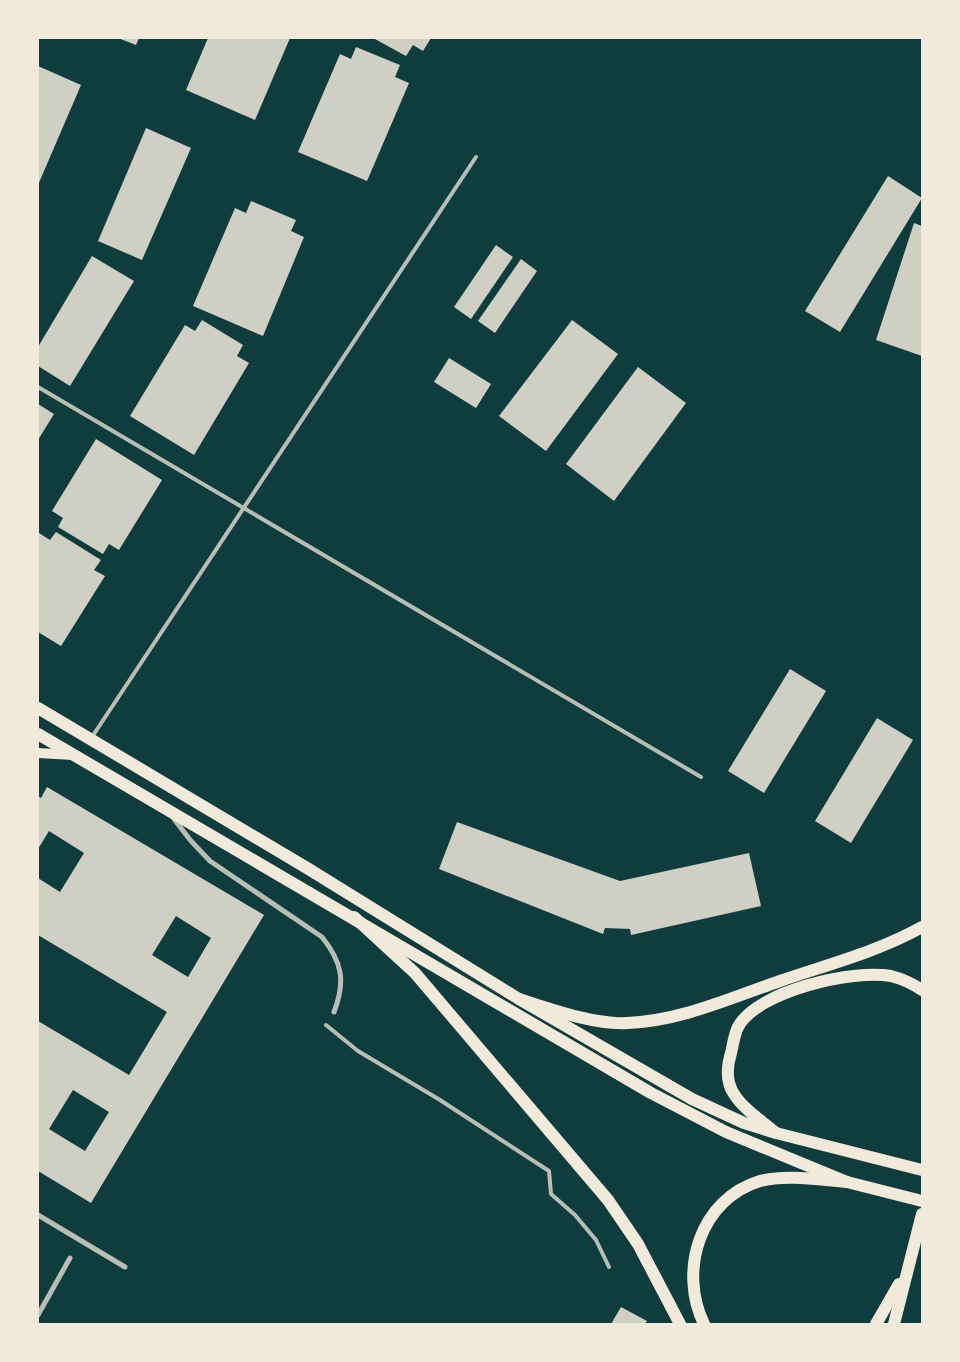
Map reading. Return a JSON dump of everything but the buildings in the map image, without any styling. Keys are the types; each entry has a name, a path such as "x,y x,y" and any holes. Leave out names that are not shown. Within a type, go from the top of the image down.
{"main road":[{"path":"38,708 90,741 307,868 519,999 692,1099 744,1123 776,1133 922,1170"},
{"path":"38,734 354,917 651,1093 726,1132 847,1182 922,1201"},
{"path":"38,753 73,755"},
{"path":"354,917 415,973 608,1200 638,1244 680,1324"},
{"path":"519,999 568,1015 626,1024 685,1015 793,977 843,962 898,941 922,927"},
{"path":"776,1133 734,1094 728,1076 728,1060 738,1027 756,1008 787,993 818,982 848,976 870,974 891,976 909,982 922,990"},
{"path":"704,1324 695,1300 692,1270 699,1240 713,1214 735,1192 761,1181 791,1178 847,1182"},
{"path":"894,1324 922,1214"},
{"path":"876,1324 910,1261"}],"street":[{"path":"166,808 191,841 210,861 322,937 336,954 341,973 339,1000 334,1012"},
{"path":"38,1215 125,1267"},
{"path":"38,1315 70,1258"}],"lane":[{"path":"90,741 476,157"},
{"path":"38,387 246,507 700,776"},
{"path":"326,1026 358,1051 440,1100 549,1170 551,1194 586,1226 596,1240 609,1267"}]}
